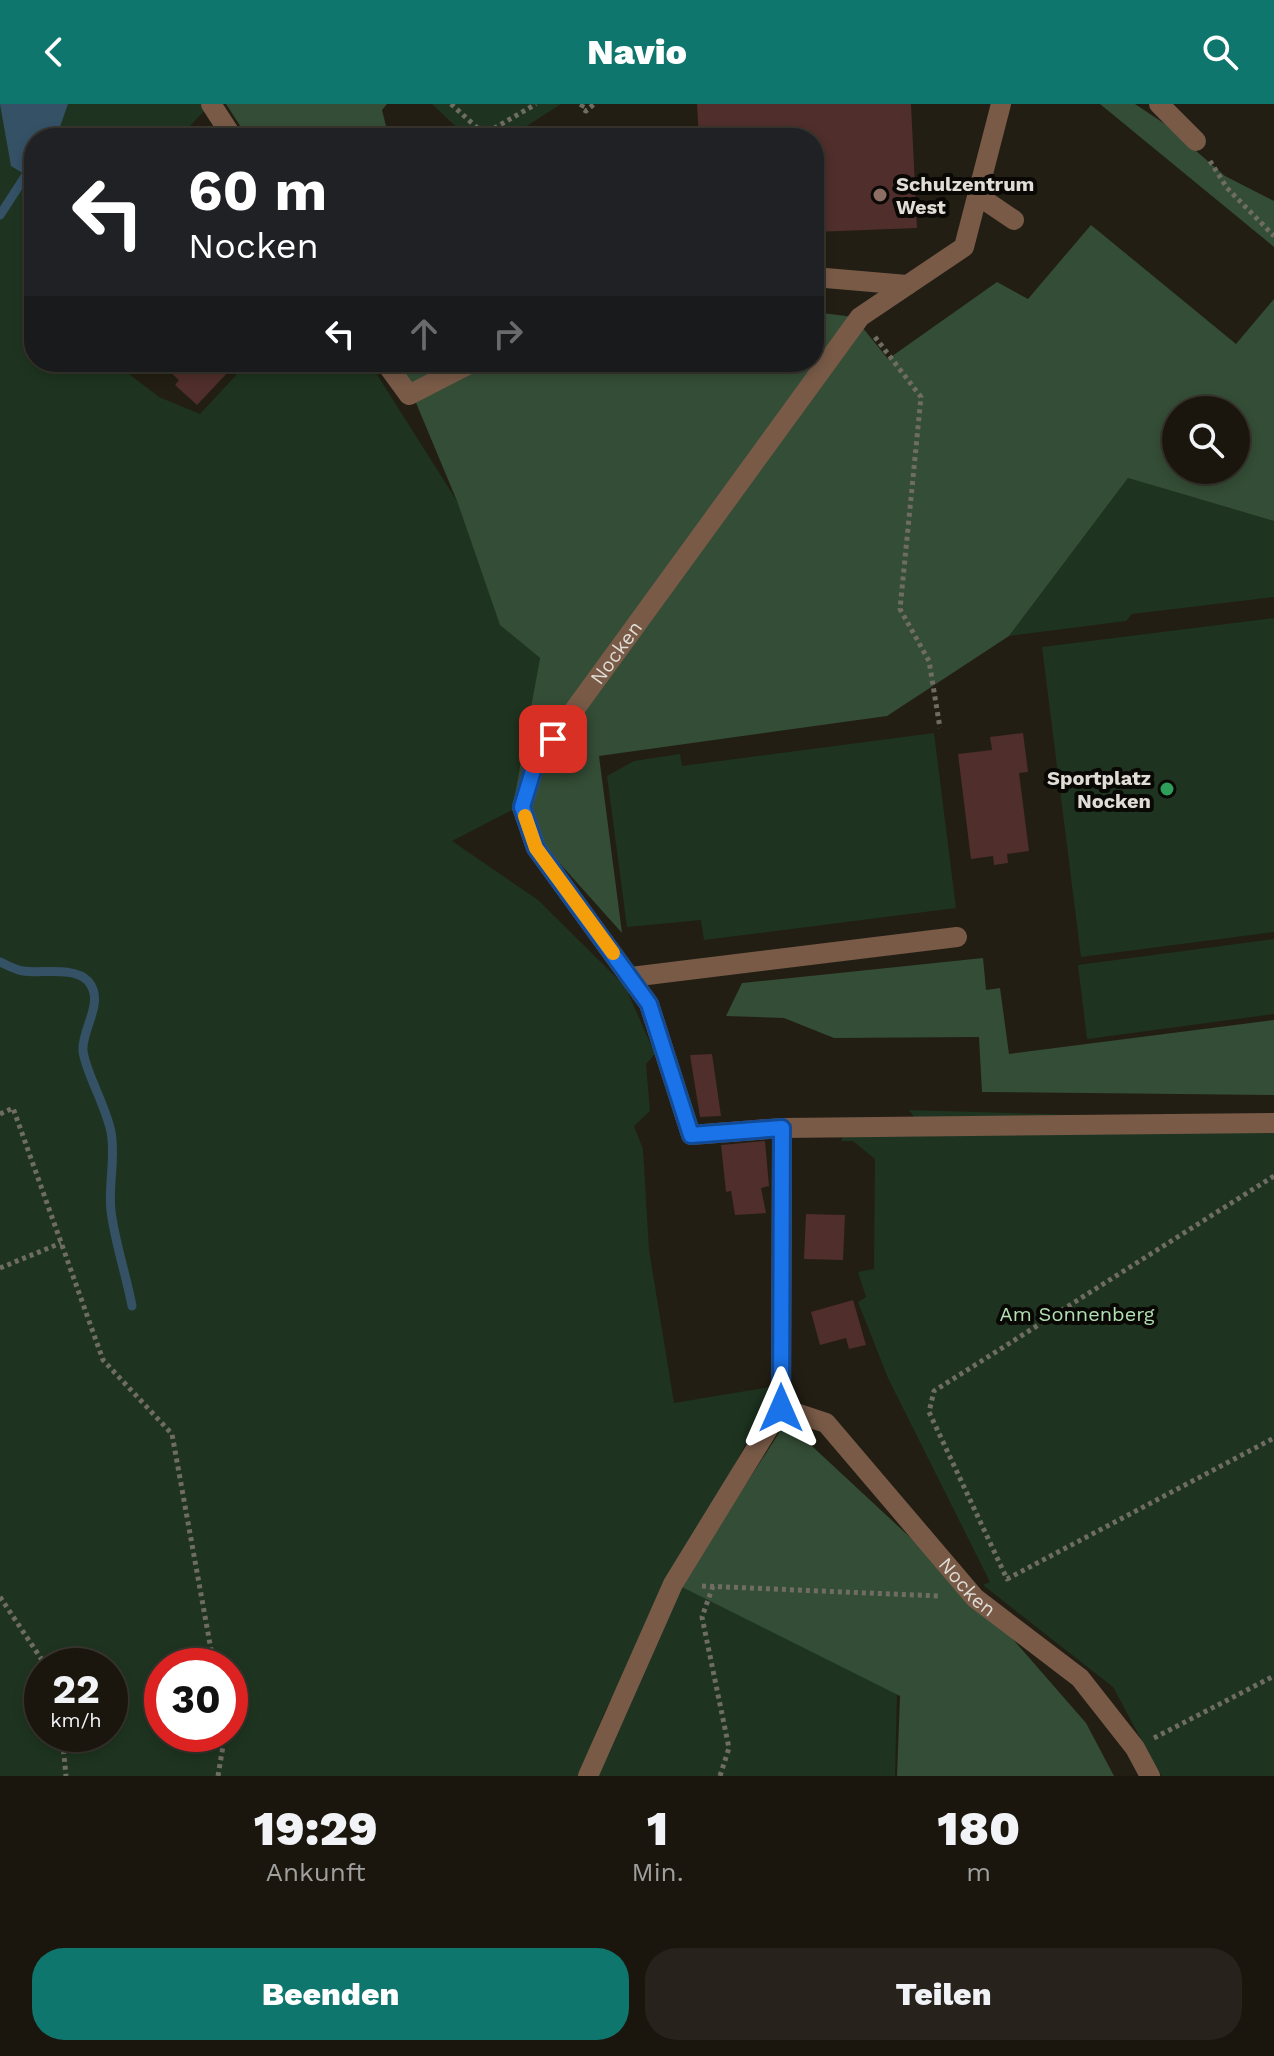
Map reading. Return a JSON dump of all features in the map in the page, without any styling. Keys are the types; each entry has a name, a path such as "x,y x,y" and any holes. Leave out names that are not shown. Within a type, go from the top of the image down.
{"street":[{"path":"211,104 227,128"},
{"name":"Nocken","path":"824,367 860,317 964,247 1001,104"},
{"path":"1159,104 1196,141"},
{"path":"977,195 1014,220"},
{"path":"824,278 907,285"},
{"path":"392,372 409,395 454,372"},
{"name":"Nocken","path":"782,1128 691,1135 649,1004 536,848 522,807 535,764 820,372"},
{"path":"631,977 957,937"},
{"path":"588,1776 673,1584 781,1408 782,1128 1274,1123"},
{"name":"Nocken","path":"781,1408 826,1423 975,1598 1080,1678 1135,1748 1150,1776"}],"path":[{"path":"451,104 477,128"},
{"path":"494,128 536,104"},
{"path":"583,104 581,108 586,111 594,104"},
{"path":"1196,141 1227,188 1274,236"},
{"path":"860,317 921,397 900,609 929,661 940,728"},
{"path":"0,1114 13,1108 103,1360 172,1434 211,1648"},
{"path":"1274,1176 934,1391 929,1412 1007,1579 1274,1438"},
{"path":"0,1268 61,1243"},
{"path":"673,1584 975,1598"},
{"path":"713,1586 702,1617 729,1748 720,1776"},
{"path":"0,1597 34,1648"},
{"path":"1135,1748 1274,1676"},
{"path":"64,1752 66,1776"},
{"path":"218,1776 222,1752"}],"green space":[{"path":"0,104 201,104 205,110 188,128 24,128 24,372 126,372 159,397 200,414 238,373 375,372 457,501 500,624 540,658 512,810 452,841 538,900 625,986 655,1054 646,1064 650,1111 634,1126 643,1149 649,1250 674,1403 776,1386 604,1713 579,1776 0,1776"},
{"path":"226,104 387,104 382,110 386,128 242,128"},
{"path":"432,104 561,104 524,128 457,128"},
{"path":"1100,104 1135,104 1165,124 1225,176 1274,201 1274,247"},
{"path":"1091,225 1236,344 1274,299 1274,521 1128,478 1009,636 887,716 599,756 622,933 512,810 540,658 500,625 457,501 403,372 824,372 824,313 854,317 888,359 997,282 1028,299"},
{"path":"1128,478 1274,521 1274,597 1132,614 1126,621 1009,636"},
{"name":"Sportplatz Nocken","path":"1274,618 1274,932 1081,957 1042,647"},
{"path":"934,733 956,908 704,940 701,920 627,927 607,776 634,761 680,754 682,766"},
{"path":"1274,939 1274,1014 1087,1039 1078,965"},
{"path":"983,958 986,990 1000,988 1009,1054 1274,1020 1274,1095 982,1092 979,1037 834,1038 784,1018 726,1016 742,983"},
{"name":"Am Sonnenberg","path":"909,1110 1274,1121 1274,1776 1161,1776 1113,1687 983,1585 990,1582 888,1378 858,1302 866,1297 858,1272 874,1269 875,1159 853,1141 841,1141 846,1131 914,1117"},
{"path":"786,1422 983,1605 1086,1723 1114,1776 897,1776 900,1696 680,1586"},
{"path":"679,1585 897,1694 895,1776 597,1776"}],"water":[{"path":"0,104 68,104 60,128 24,128 24,174 11,166"}],"building":[{"path":"697,104 911,104 917,228 824,232 824,128 698,128"},
{"path":"170,372 228,372 197,405 175,385 179,380"},
{"path":"1023,733 1028,772 1019,773 1029,851 1007,854 1008,863 994,865 993,856 971,859 958,754 992,750 990,737"},
{"path":"712,1054 721,1116 700,1117 690,1055"},
{"path":"765,1141 769,1186 761,1188 766,1213 735,1215 731,1191 726,1192 721,1145"},
{"path":"806,1214 845,1215 843,1260 804,1259"},
{"path":"853,1300 866,1345 849,1349 846,1338 820,1345 811,1312"}],"waterway":[{"path":"0,215 24,178"},
{"path":"0,962 23,971 82,976 93,989 94,1007 83,1051 111,1132 111,1211 132,1306"}],"slow traffic":[{"path":"525,816 536,848 613,953"}],"place":[{"name":"Schulzentrum West","path":"880,195"},
{"name":"Sportplatz Nocken","path":"1167,789"}],"route":[{"path":"553,739 535,764 522,807 536,848 649,1004 691,1135 782,1128 781,1408"}]}
